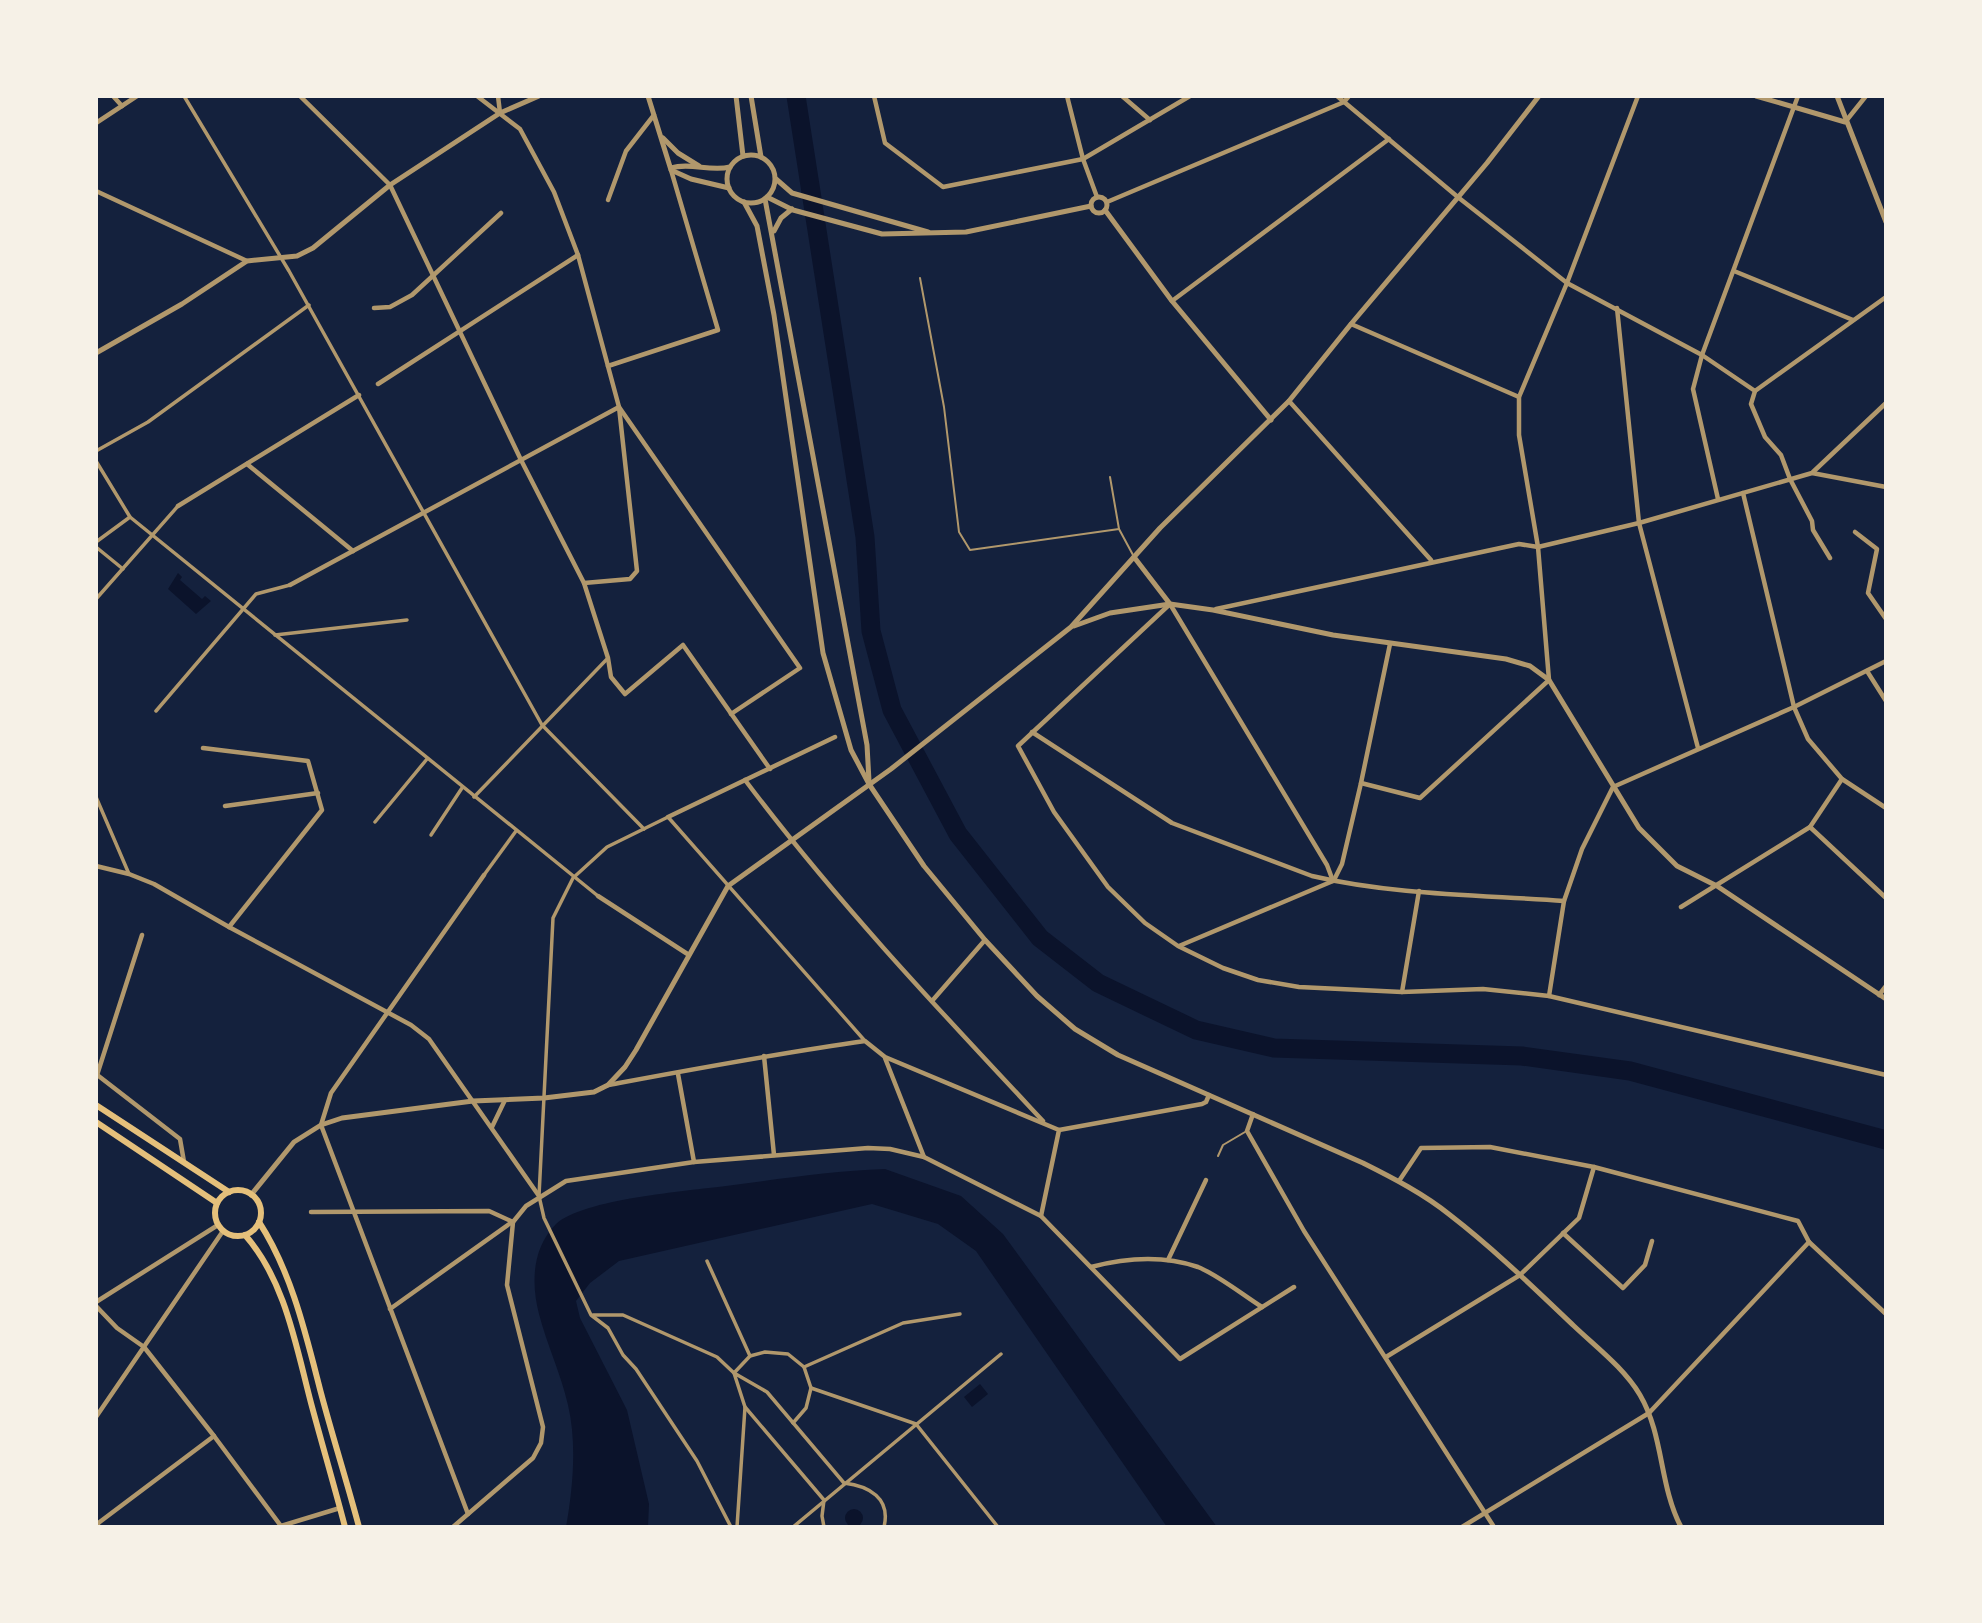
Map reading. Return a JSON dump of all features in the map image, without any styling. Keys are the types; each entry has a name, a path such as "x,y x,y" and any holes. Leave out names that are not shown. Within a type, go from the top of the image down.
{"main road":[{"path":"96,1105 229,1192 244,1191 251,1195 260,1207 259,1222 256,1228 245,1235 237,1237 221,1228 215,1210 217,1203 229,1192"},
{"path":"96,1122 217,1203"},
{"path":"259,1222 270,1238 285,1272 309,1344 359,1527"},
{"path":"245,1235 256,1247 271,1275 296,1344 345,1527"}],"street":[{"path":"113,96 122,106"},
{"path":"96,123 137,96"},
{"path":"184,96 309,305 542,725 644,829"},
{"path":"300,96 390,185 520,460 584,583 608,658 611,677 625,694 683,645 770,769"},
{"path":"477,96 520,129 554,192 578,255 619,407 636,571 630,579 584,583"},
{"path":"499,96 500,113"},
{"path":"96,353 182,304 247,261 298,256 313,248 390,185 500,113 539,96"},
{"path":"608,366 718,330 648,96"},
{"path":"736,96 743,156"},
{"path":"751,96 761,157"},
{"path":"874,96 885,143 943,187 1083,159 1190,96"},
{"path":"1067,96 1083,159 1097,197"},
{"path":"1122,96 1150,120"},
{"path":"1338,96 1459,198 1567,282 1702,355 1755,391"},
{"path":"1107,202 1344,102 1349,96"},
{"path":"608,1085 625,1067 728,886 891,769 1071,627 1160,528 1289,401 1459,198 1539,96"},
{"path":"1549,680 1538,547 1519,435 1519,397 1567,282 1638,96"},
{"path":"1756,96 1845,121"},
{"path":"1718,499 1693,389 1702,355 1798,96"},
{"path":"1837,96 1886,222"},
{"path":"1845,121 1866,96"},
{"path":"608,200 626,150 654,115"},
{"path":"661,135 678,153 709,169"},
{"path":"1172,301 1389,139"},
{"path":"776,179 772,192 766,198 757,202 744,202 736,198 729,188 727,175 730,167 743,156 761,157 770,163 776,179 792,193 934,234"},
{"path":"671,169 680,165 709,169 730,167"},
{"path":"671,169 691,179 729,188"},
{"path":"96,191 247,261"},
{"path":"1091,206 1093,199 1097,197 1104,198 1107,202"},
{"path":"766,198 793,210 882,233 966,232 1091,206"},
{"path":"766,198 848,655 867,745 869,784"},
{"path":"744,202 757,226 774,315 823,653 851,750 869,784 924,866 985,940 1037,996 1075,1029 1118,1055 1399,1181 1449,1214 1520,1275 1619,1368 1639,1393 1657,1438 1671,1508 1681,1527"},
{"path":"1105,210 1107,202"},
{"path":"1091,206 1097,212 1105,210"},
{"path":"773,234 781,218 793,210"},
{"path":"1105,210 1172,301 1271,420"},
{"path":"374,308 390,307 412,295 501,213"},
{"path":"378,384 578,255"},
{"path":"1734,271 1854,320"},
{"path":"1830,558 1813,530 1812,521 1790,479 1782,455 1765,437 1751,404 1755,391 1886,297"},
{"path":"96,451 148,422 309,305"},
{"path":"1617,308 1639,523 1698,748"},
{"path":"1351,324 1519,397"},
{"path":"96,599 178,506 359,395"},
{"path":"1289,401 1432,561"},
{"path":"1812,473 1886,403"},
{"path":"156,710 256,594 290,585 619,407"},
{"path":"619,407 800,668 732,714"},
{"path":"96,461 130,517 573,878 689,955"},
{"path":"247,464 353,551"},
{"path":"1213,610 1519,544 1538,547 1639,523 1812,473 1886,487"},
{"path":"1743,493 1794,707 1808,739 1842,779 1886,808"},
{"path":"96,542 130,517"},
{"path":"1854,532 1877,549 1868,593 1886,619"},
{"path":"96,547 122,569"},
{"path":"1134,557 1170,604 1334,881"},
{"path":"1071,627 1110,612 1170,604 1390,644 1506,659 1530,666 1549,680 1639,828 1677,866 1717,886 1886,999"},
{"path":"1170,604 1018,746 1054,812 1108,887 1144,923 1178,946 1223,968 1258,980 1299,987 1402,992 1483,989 1549,996 1886,1075"},
{"path":"275,635 407,621"},
{"path":"1178,946 1334,881 1342,864 1390,644"},
{"path":"474,797 608,658"},
{"path":"1549,996 1564,901 1582,849 1613,787 1794,707 1886,661"},
{"path":"1867,671 1886,701"},
{"path":"1361,783 1420,798 1549,680"},
{"path":"1032,732 1172,823 1312,876 1419,891 1564,901"},
{"path":"731,1527 697,1461 636,1370 622,1355 608,1328 591,1315 544,1218 539,1196 553,918 573,878 607,847 835,737"},
{"path":"203,748 308,761 322,810 229,927"},
{"path":"375,821 427,759"},
{"path":"1681,907 1810,827 1842,779"},
{"path":"745,780 811,864 1046,1124"},
{"path":"431,835 462,788"},
{"path":"225,806 318,793"},
{"path":"96,797 129,874"},
{"path":"668,817 865,1041 885,1057 1059,1130 1202,1104 1209,1095"},
{"path":"1810,827 1886,898"},
{"path":"468,1514 321,1125 331,1093 516,831"},
{"path":"96,866 129,874 154,884 411,1025 429,1039 539,1196"},
{"path":"1402,992 1419,891"},
{"path":"142,935 97,1074 180,1139 184,1163"},
{"path":"932,1001 985,940"},
{"path":"1879,996 1886,986"},
{"path":"251,1195 293,1142 321,1125 342,1118 473,1101 544,1098 594,1091 608,1085 764,1056 865,1041"},
{"path":"764,1056 774,1155"},
{"path":"885,1057 924,1157"},
{"path":"678,1074 694,1162"},
{"path":"492,1127 506,1099"},
{"path":"1253,1114 1247,1131 1304,1230 1494,1527"},
{"path":"1041,1216 1059,1130"},
{"path":"1399,1181 1421,1148 1490,1147 1594,1167 1798,1221 1809,1241 1886,1314"},
{"path":"390,1309 513,1222 526,1206 539,1196 566,1181 694,1162 868,1148 890,1149 924,1157 1041,1216 1180,1359 1294,1287"},
{"path":"1386,1357 1520,1275 1579,1218 1594,1167"},
{"path":"1168,1260 1206,1180"},
{"path":"311,1212 489,1211 513,1222"},
{"path":"453,1527 533,1458 541,1443 543,1427 508,1285 513,1222"},
{"path":"221,1228 96,1304 117,1328 144,1347 280,1526 340,1508"},
{"path":"96,1418 221,1228"},
{"path":"1563,1233 1623,1288 1645,1265 1652,1241"},
{"path":"1462,1527 1649,1413 1809,1241"},
{"path":"1090,1267 1120,1259 1168,1260 1199,1268 1262,1307"},
{"path":"707,1261 750,1356"},
{"path":"804,1367 904,1323 960,1314"},
{"path":"591,1315 623,1315 718,1357 734,1374 767,1392 844,1483 874,1491 884,1505 884,1527"},
{"path":"734,1374 750,1356 765,1352 788,1354 804,1367 811,1388 806,1408 793,1423"},
{"path":"793,1527 1002,1354"},
{"path":"734,1374 745,1407 824,1500 824,1527"},
{"path":"811,1388 916,1424 998,1527"},
{"path":"737,1527 745,1407"},
{"path":"98,1525 214,1436"}],"lane":[{"path":"920,278 944,407 959,532 971,550 1119,529"},
{"path":"1110,477 1119,529 1134,557"},
{"path":"1218,1156 1223,1145 1247,1131"}],"water":[{"path":"178,573 182,577 180,580 202,599 205,596 211,601 196,614 168,589"},
{"path":"885,1169 961,1196 1003,1234 1217,1527 1167,1527 976,1251 938,1224 872,1204 619,1261 590,1283 576,1301 580,1318 627,1410 649,1504 648,1527 566,1527 573,1466 571,1420 562,1382 539,1314 535,1290 538,1255 548,1233 556,1224 569,1215 611,1202 805,1176"},
{"path":"980,1384 988,1394 972,1407 964,1397"},
{"path":"854,1509 860,1512 863,1518 860,1524 854,1527 848,1524 845,1518 848,1512"}],"waterway":[{"path":"796,96 865,537 871,631 892,710 958,834 1040,938 1098,983 1196,1030 1274,1048 1522,1056 1630,1071 1886,1140"}]}
